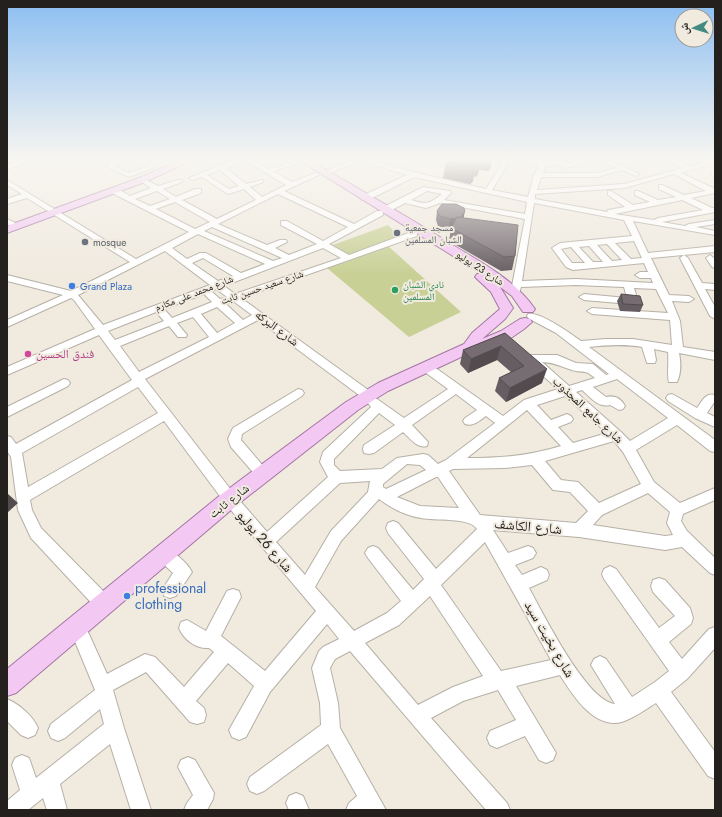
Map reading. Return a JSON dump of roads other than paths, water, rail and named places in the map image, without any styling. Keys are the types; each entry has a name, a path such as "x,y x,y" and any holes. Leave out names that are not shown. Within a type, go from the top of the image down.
{"main road":[{"path":"12,229 96,198"},
{"name":"شارع 23 يوليو","path":"361,198 414,234 490,278 517,289 528,316 512,321 506,317 503,305 490,278 421,230 382,212 365,198"},
{"path":"503,305 517,289"},
{"name":"شارع ثابت","path":"470,347 474,340 495,322 503,305"},
{"name":"شارع ثابت","path":"7,684 230,499 263,474 371,400 426,367 470,347 478,346 504,335 528,316"}],"street":[{"path":"7,202 18,198"},
{"path":"32,198 136,262"},
{"path":"130,198 196,232 272,264"},
{"path":"173,198 214,223 290,258"},
{"path":"150,209 181,198"},
{"path":"7,324 72,294 264,198"},
{"path":"292,198 354,227"},
{"name":"شارع محمد على مكارم","path":"7,371 157,307 324,244 408,198"},
{"path":"404,200 428,206 433,205 442,198"},
{"path":"522,198 715,234"},
{"path":"618,198 632,208"},
{"path":"648,198 656,202"},
{"path":"604,214 677,198"},
{"path":"686,198 713,210"},
{"path":"531,200 529,217 524,231 517,289 583,279 609,272 629,262 646,258 715,249"},
{"path":"439,201 529,217"},
{"path":"651,222 713,210"},
{"path":"627,218 674,317 676,348 673,379"},
{"path":"7,221 12,229"},
{"path":"681,227 714,222"},
{"path":"284,223 348,258"},
{"path":"307,235 316,231"},
{"name":"شارع سعيد حسين ثابت","path":"113,345 218,303 414,234"},
{"path":"637,238 558,246 557,249 570,266 591,265 609,272 628,284 660,286"},
{"path":"609,241 629,262"},
{"path":"268,248 283,242"},
{"path":"591,243 609,272"},
{"path":"573,245 591,265"},
{"name":"شارع البركه","path":"165,247 260,315 404,425 422,442"},
{"path":"186,262 203,255 240,276"},
{"path":"684,258 715,316"},
{"path":"640,275 655,275"},
{"path":"7,278 18,282 72,294"},
{"path":"7,287 18,282"},
{"path":"584,297 630,301 632,298 628,284"},
{"path":"699,286 715,287"},
{"path":"204,289 242,324"},
{"name":"شارع 26 يوليو","path":"72,294 77,298 164,415 230,499 416,716 500,810"},
{"path":"666,298 689,300"},
{"path":"157,307 182,335"},
{"path":"592,311 674,317"},
{"path":"194,312 215,338"},
{"path":"104,604 36,533 25,510 18,463 11,446 260,315"},
{"path":"528,316 552,326 715,447"},
{"name":"شارع جامع المجذوب","path":"504,335 617,435 628,448 649,486 678,510"},
{"path":"578,345 619,341 676,348 715,356"},
{"path":"647,344 651,360"},
{"path":"530,358 557,359 575,367 589,367 604,379"},
{"path":"426,367 504,423"},
{"path":"306,588 336,536 372,498 380,493 443,469 504,423 518,409 528,403 618,375"},
{"path":"7,412 64,383"},
{"path":"584,386 604,402 612,400 619,406"},
{"path":"369,449 457,388"},
{"path":"263,474 236,443 235,435 238,431 298,393"},
{"path":"672,398 699,415 715,422"},
{"path":"699,415 711,398"},
{"path":"337,477 326,464 328,456 371,400"},
{"path":"528,403 571,449"},
{"path":"469,421 487,410"},
{"path":"22,497 164,415"},
{"path":"550,426 567,419"},
{"path":"628,448 677,419"},
{"path":"443,469 488,469 535,459 617,435"},
{"name":"شارع بخيت سيد","path":"382,475 406,461 423,459 443,469 505,561 563,666 591,703 606,713 614,714 629,709 659,691 682,673 715,635"},
{"path":"535,459 558,486 574,487 597,512"},
{"path":"266,542 337,477 382,475"},
{"path":"380,493 377,481 382,475"},
{"path":"579,530 597,512 649,486"},
{"name":"شارع الكاشف","path":"380,493 396,503 420,512 464,515 480,524 579,530 665,543 679,541 685,538"},
{"path":"713,497 678,510 674,517 675,525 685,538 715,568"},
{"path":"367,806 331,730 329,703 321,668 325,657 329,653 388,622 412,602 433,582 480,524"},
{"path":"393,528 433,582 468,637 500,680 546,753"},
{"path":"373,553 412,602"},
{"path":"505,561 528,553"},
{"path":"163,554 184,572 170,590"},
{"path":"610,574 682,673"},
{"path":"519,584 541,575"},
{"path":"658,640 686,618 659,586"},
{"path":"212,639 212,634 233,597"},
{"path":"239,730 266,684 326,612"},
{"path":"77,627 104,690 114,728 141,810"},
{"path":"188,628 201,640 212,639 266,684"},
{"path":"184,701 227,651"},
{"path":"58,731 104,690 147,663 197,715"},
{"path":"600,664 629,709"},
{"path":"416,716 459,693 500,680 563,666"},
{"path":"659,691 715,769"},
{"path":"7,708 28,728"},
{"path":"498,738 529,724"},
{"path":"12,810 114,728"},
{"path":"257,784 331,730"},
{"path":"22,765 32,794"},
{"path":"188,767 204,793 203,800 194,810"},
{"path":"49,780 58,810"}],"place":[{"name":"مسجد جمعية الشبان المسلمين","path":"397,233"},
{"name":"mosque","path":"85,242"},
{"name":"Grand Plaza","path":"72,286"},
{"name":"نادي الشبان المسلمين","path":"395,290"},
{"name":"فندق الحسين","path":"28,354"},
{"name":"professional clothing","path":"127,596"}]}
